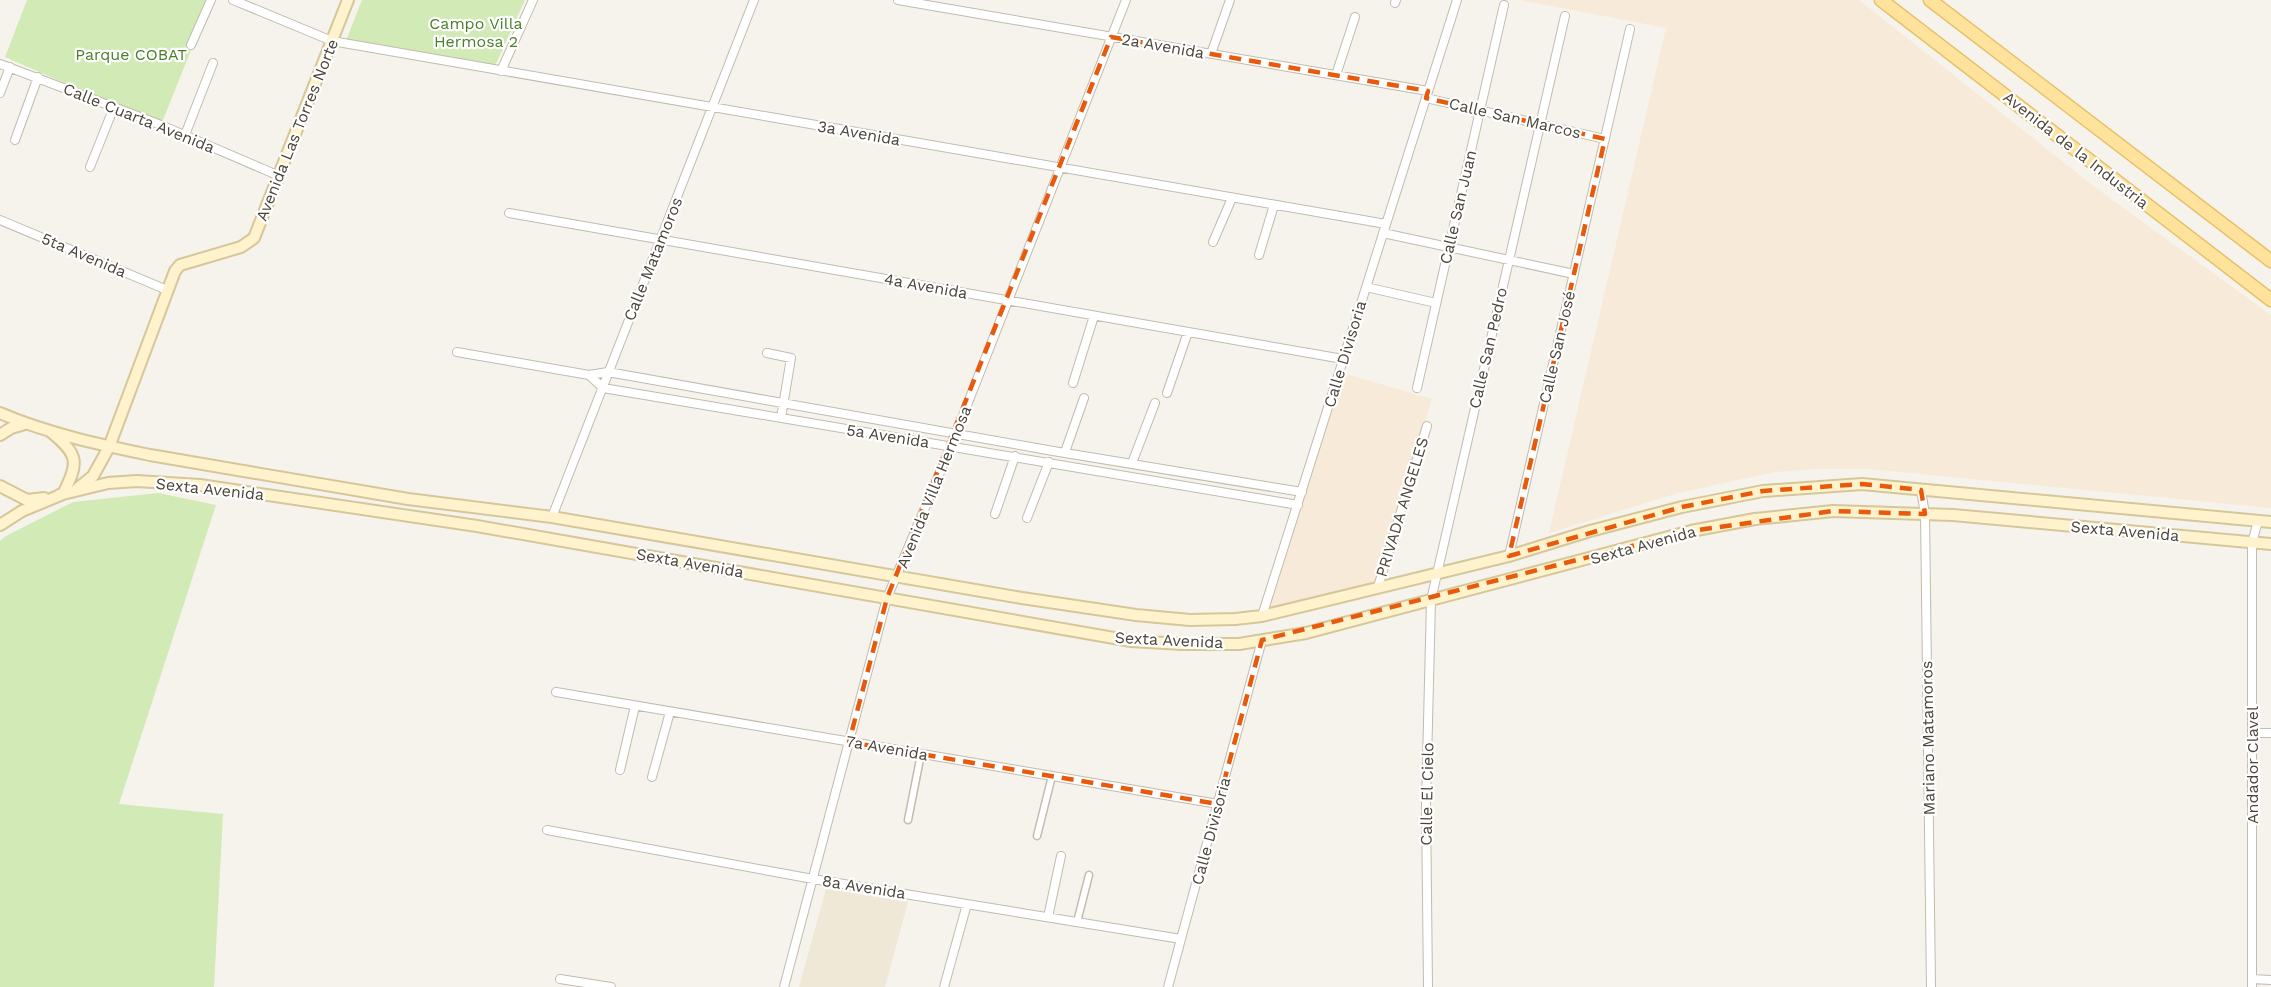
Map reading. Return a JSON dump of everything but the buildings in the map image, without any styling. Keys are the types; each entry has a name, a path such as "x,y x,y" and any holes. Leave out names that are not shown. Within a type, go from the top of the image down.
{"main road":[{"name":"Avenida Las Torres Norte","path":"76,490 93,476 110,447 167,290 180,264 241,247 254,237 348,0"},
{"name":"Avenida de la Industria","path":"1881,0 2271,300"},
{"name":"Avenida de la Industria","path":"1930,0 2271,261"},
{"name":"Sexta Avenida","path":"0,413 25,424 110,447 408,499 552,518 1022,598 1136,615 1190,620 1262,616 1509,556 1590,531 1682,507 1762,491 1862,484 2271,522"},
{"path":"0,435 11,428 25,424"},
{"path":"0,486 27,500 63,494 72,478 75,462 69,447 47,429"},
{"name":"Sexta Avenida","path":"0,525 22,511 63,494 108,483 137,481 200,485 477,526 1131,641 1208,644 1239,644 1306,633 1692,531 1755,519 1833,510 1925,514 2100,527 2271,544"}],"street":[{"path":"191,45 211,0"},
{"name":"3a Avenida","path":"233,0 332,41 1386,224"},
{"path":"501,70 532,0"},
{"name":"Calle Matamoros","path":"552,518 754,0"},
{"name":"2a Avenida","path":"898,0 1336,75 1427,95"},
{"name":"Avenida Villa Hermosa","path":"784,987 888,598 956,434 1126,0"},
{"path":"1211,54 1230,0"},
{"name":"Calle Divisoria","path":"1262,616 1457,0"},
{"name":"Calle San Juan","path":"1417,388 1504,5"},
{"name":"Calle San Pedro","path":"1431,600 1565,16"},
{"path":"1336,75 1355,17"},
{"name":"Calle San José","path":"1509,556 1630,29"},
{"path":"185,135 213,63"},
{"name":"Calle Cuarta Avenida","path":"0,64 39,77 185,135 277,176"},
{"path":"0,93 10,67"},
{"path":"15,140 39,77"},
{"name":"Calle San Marcos","path":"1427,95 1480,110 1605,139"},
{"path":"90,167 114,107"},
{"path":"1213,242 1232,198"},
{"path":"1259,255 1274,205"},
{"name":"4a Avenida","path":"509,213 1343,359"},
{"name":"5ta Avenida","path":"0,220 167,290"},
{"path":"1383,233 1574,273"},
{"path":"1366,287 1436,303"},
{"path":"1073,383 1094,316"},
{"path":"1167,393 1188,332"},
{"name":"5a Avenida","path":"457,352 589,375 608,372 956,434 1302,492"},
{"path":"767,353 791,358 781,418"},
{"path":"589,375 603,388"},
{"name":"5a Avenida","path":"603,388 1298,505"},
{"path":"1065,452 1084,398"},
{"path":"1132,463 1155,403"},
{"name":"PRIVADA ANGELES","path":"1378,587 1427,426"},
{"path":"995,514 1015,456"},
{"path":"1027,518 1049,462"},
{"path":"1118,474 1121,462"},
{"path":"1176,484 1180,471"},
{"name":"Mariano Matamoros","path":"1921,490 1925,514 1931,987"},
{"name":"Andador Clavel","path":"2252,983 2252,543 2258,521"},
{"name":"Calle El Cielo","path":"1428,987 1426,804 1431,600"},
{"name":"Calle Divisoria","path":"1168,987 1262,640"},
{"name":"7a Avenida","path":"556,692 1218,804"},
{"path":"620,770 635,706"},
{"path":"652,777 670,712"},
{"path":"2252,733 2271,733"},
{"path":"908,820 921,754"},
{"path":"1038,836 1052,776"},
{"name":"8a Avenida","path":"547,830 813,879 1181,939"},
{"path":"1048,918 1061,856"},
{"path":"1077,922 1089,875"},
{"path":"944,987 967,904"},
{"path":"560,980 609,987"},
{"path":"2252,983 2271,980"}],"highlighted area":[{"path":"1111,37 1428,91 1426,98 1605,139 1509,556 1682,507 1763,491 1862,484 1921,490 1925,514 1833,511 1691,531 1262,640 1218,804 849,742 887,598"}],"shaded area":[{"path":"1520,0 1859,0 2096,188 2271,315 2271,508 1868,469 1814,469 1775,472 1678,493 1549,533 1666,28"},
{"path":"1339,372 1432,399 1373,588 1262,616"},
{"path":"826,889 908,902 885,987 799,987"}],"green space":[{"name":"Parque COBAT","path":"27,0 211,0 161,125 5,57"},
{"name":"Campo Villa Hermosa 2","path":"362,0 525,0 495,66 345,43"},
{"path":"158,493 216,505 119,804 223,814 214,987 0,987 0,541 73,502"}]}
